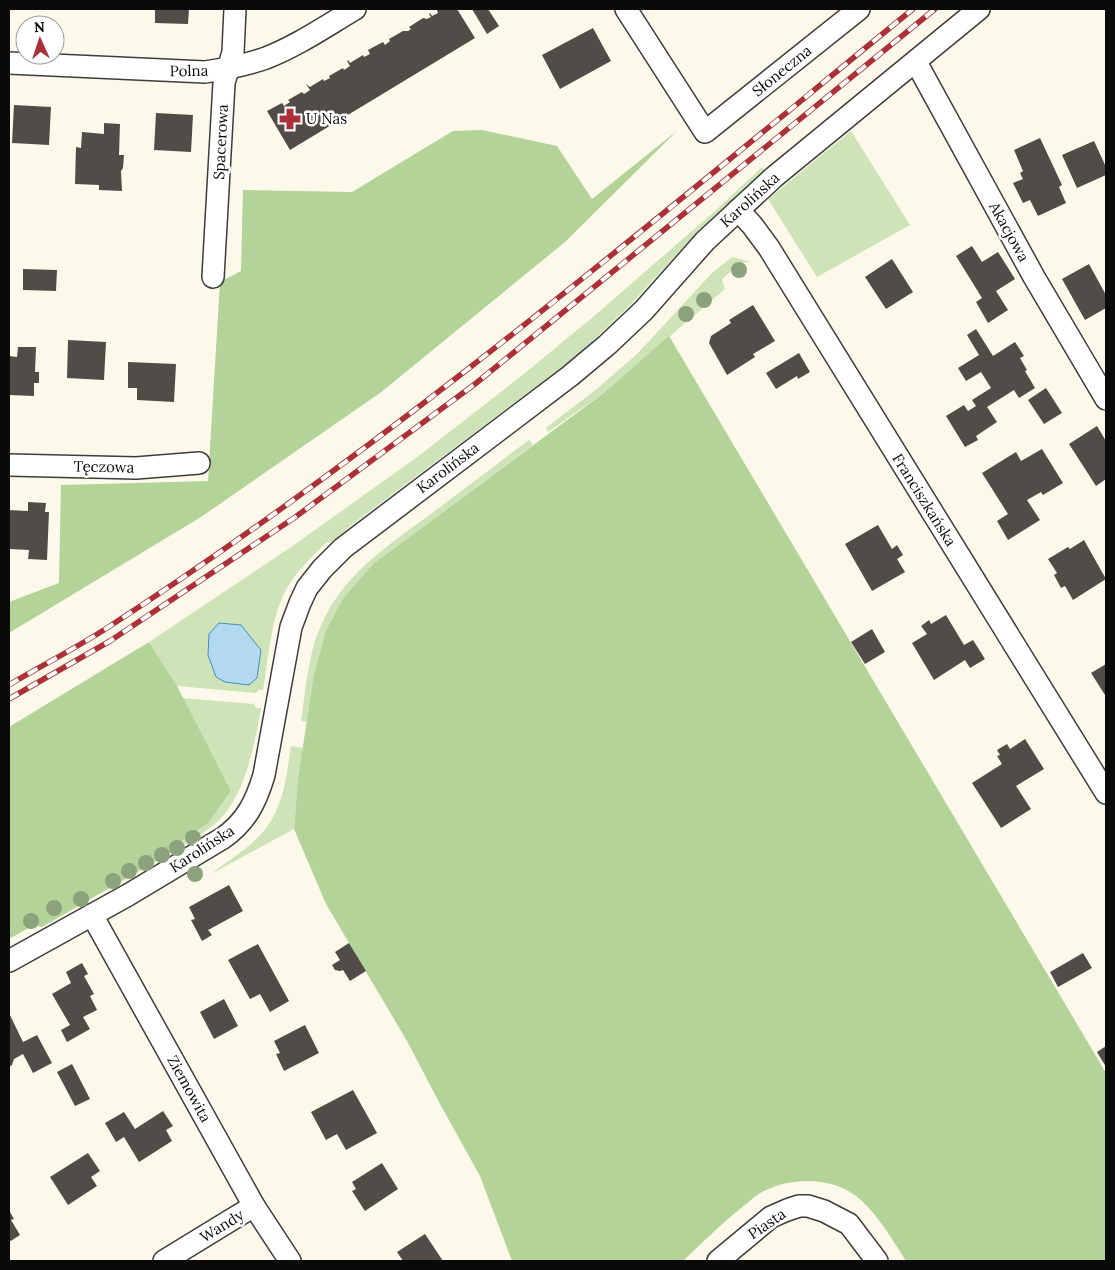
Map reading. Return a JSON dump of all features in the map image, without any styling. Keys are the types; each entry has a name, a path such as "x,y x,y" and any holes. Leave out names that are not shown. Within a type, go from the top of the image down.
{"street":[{"name":"Spacerowa","path":"213,277 224,83 235,36 235,9"},
{"name":"Polna","path":"9,63 188,73 229,68 280,52 355,9"},
{"name":"Słoneczna","path":"626,9 704,132 859,9"},
{"name":"Karolińska","path":"9,961 92,915 223,838 236,828 246,817 258,796 264,775 291,627 307,588 322,569 343,548 607,346 644,310 705,241 738,210 774,178 979,9"},
{"name":"Akacjowa","path":"916,62 1034,277 1106,399"},
{"name":"Franciszkańska","path":"738,210 769,248 1106,792"},
{"name":"Tęczowa","path":"9,465 136,468 199,463"},
{"name":"Ziemowita","path":"92,915 254,1206 290,1261"},
{"name":"Wandy","path":"164,1261 254,1206"},
{"name":"Piasta","path":"718,1261 771,1217 799,1206 817,1208 849,1224 877,1261"}],"green space":[{"path":"482,130 557,146 592,199 678,130 565,242 380,393 201,517 9,633 9,602 59,583 61,485 208,481 220,282 241,271 243,190 352,192 453,131"},
{"path":"851,131 910,225 817,277 768,199"},
{"path":"762,167 767,172 736,197 685,245 632,303 578,355 330,543 327,542 310,559 294,578 280,603 273,627 263,690 259,690 256,693 177,686 149,642 294,545 420,455 594,316 715,211"},
{"path":"732,257 751,262 741,263 722,279 725,289 605,392 548,432 546,428 598,388 637,354 712,273"},
{"path":"669,336 1106,1073 1106,1261 906,1261 880,1221 851,1192 827,1183 801,1181 775,1186 759,1194 721,1225 683,1261 512,1261 480,1176 407,1041 326,904 294,829 298,779 314,674 326,630 344,597 373,564 605,392"},
{"path":"529,440 533,445 373,564 344,597 326,630 314,674 307,722 301,721 308,670 314,645 323,621 344,588 370,560 385,548"},
{"path":"149,642 177,686 231,791 208,823 177,845 179,848 42,927 34,925 9,939 9,727"},
{"path":"182,698 254,704 256,708 261,708 252,753 235,799 217,822 182,846 180,843 208,823 231,791"},
{"path":"291,746 303,748 298,779 294,829 211,874 251,844 270,822 281,799"}],"water":[{"path":"219,623 241,625 261,650 257,678 249,685 225,682 216,677 208,655 209,634"}],"building":[{"path":"155,9 189,9 188,24 155,23"},
{"path":"457,9 475,38 290,150 267,111 282,103 284,106 290,102 288,100 310,90 306,84 310,87 323,79 324,81 330,78 329,76 350,66 348,60 350,63 363,55 364,57 370,54 368,50 383,42 385,45 390,41 389,39 403,31 408,31 411,29 409,27 423,18 431,17 430,13 432,16 438,13 437,10"},
{"path":"472,9 488,9 499,26 487,34"},
{"path":"593,28 611,61 560,89 542,55"},
{"path":"14,105 51,107 49,145 12,143"},
{"path":"156,113 193,115 191,152 154,150"},
{"path":"104,123 120,124 119,155 124,155 121,171 122,191 99,190 99,185 75,184 76,147 81,148 82,132 104,134"},
{"path":"1040,138 1062,185 1059,187 1066,203 1038,216 1030,200 1023,203 1013,183 1023,179 1020,173 1023,171 1014,150"},
{"path":"1094,141 1106,167 1106,175 1077,188 1062,155"},
{"path":"972,246 982,262 998,252 1015,279 996,291 1008,310 988,323 976,302 982,298 956,256"},
{"path":"892,259 913,292 886,309 865,277"},
{"path":"1089,264 1106,295 1106,308 1085,320 1062,279"},
{"path":"23,269 57,270 56,291 23,290"},
{"path":"753,305 775,341 753,354 755,357 727,375 709,343 711,336 731,323 729,320"},
{"path":"976,329 993,356 1015,342 1024,356 1020,358 1035,388 1019,398 1014,390 987,407 997,422 976,436 978,440 965,447 946,416 964,405 968,411 976,406 972,400 991,388 981,372 966,381 958,368 979,355 967,335"},
{"path":"68,340 106,342 104,380 67,378"},
{"path":"18,347 36,347 35,372 39,372 39,383 34,383 34,396 9,395 9,356 17,357"},
{"path":"799,353 810,372 798,379 797,376 776,389 766,373"},
{"path":"128,362 176,364 174,402 137,400 137,388 128,388"},
{"path":"1046,388 1062,413 1044,424 1028,400"},
{"path":"1097,426 1106,441 1106,479 1096,486 1069,444"},
{"path":"1042,449 1063,483 1043,495 1041,492 1027,500 1040,520 1008,540 997,521 1008,514 982,473 1016,452 1021,461"},
{"path":"28,502 46,503 45,512 49,512 47,560 28,559 29,550 9,549 9,510 28,511"},
{"path":"878,525 892,549 897,545 903,555 897,559 905,572 872,591 845,544"},
{"path":"1084,540 1106,579 1073,600 1065,586 1061,588 1054,575 1057,573 1048,559"},
{"path":"946,615 964,645 973,640 985,659 970,668 965,660 934,680 912,643 927,634 921,626 929,620 931,624"},
{"path":"872,629 885,652 865,664 851,642"},
{"path":"1106,664 1106,694 1105,695 1091,673"},
{"path":"1025,739 1044,769 1016,786 1031,809 1001,828 972,783 1002,764 997,756 1000,755 997,750 1007,744 1010,749"},
{"path":"229,885 243,911 208,930 212,935 202,941 191,920 195,919 189,907"},
{"path":"349,943 366,971 350,981 343,970 335,970 332,965 340,960 335,952"},
{"path":"258,944 289,1001 270,1012 260,994 250,999 228,960"},
{"path":"1083,953 1092,968 1058,987 1050,972"},
{"path":"82,963 88,974 84,976 94,994 90,996 97,1010 83,1017 90,1029 67,1042 61,1030 70,1025 52,994 71,983 66,972"},
{"path":"224,999 238,1026 214,1039 200,1012"},
{"path":"9,1013 23,1042 37,1035 52,1063 33,1073 23,1054 14,1059 9,1067"},
{"path":"305,1025 319,1053 284,1071 276,1054 280,1053 274,1041"},
{"path":"1106,1046 1106,1067 1097,1052"},
{"path":"72,1064 90,1099 75,1106 57,1072"},
{"path":"353,1090 377,1133 346,1150 337,1134 326,1140 311,1112"},
{"path":"163,1111 173,1126 166,1130 172,1141 139,1162 124,1137 116,1142 105,1123 124,1112 135,1129"},
{"path":"88,1153 100,1171 91,1177 97,1186 68,1205 50,1177"},
{"path":"382,1163 398,1189 365,1211 352,1191 356,1189 352,1182"},
{"path":"9,1210 14,1219 11,1220 20,1235 9,1242"},
{"path":"425,1234 443,1261 403,1261 397,1252"}],"railway":[{"path":"9,685 107,628 213,557 418,407 618,250 913,9"},
{"path":"9,699 110,641 294,518 475,384 935,9"}],"place":[{"name":"U Nas","path":"290,119"}]}
